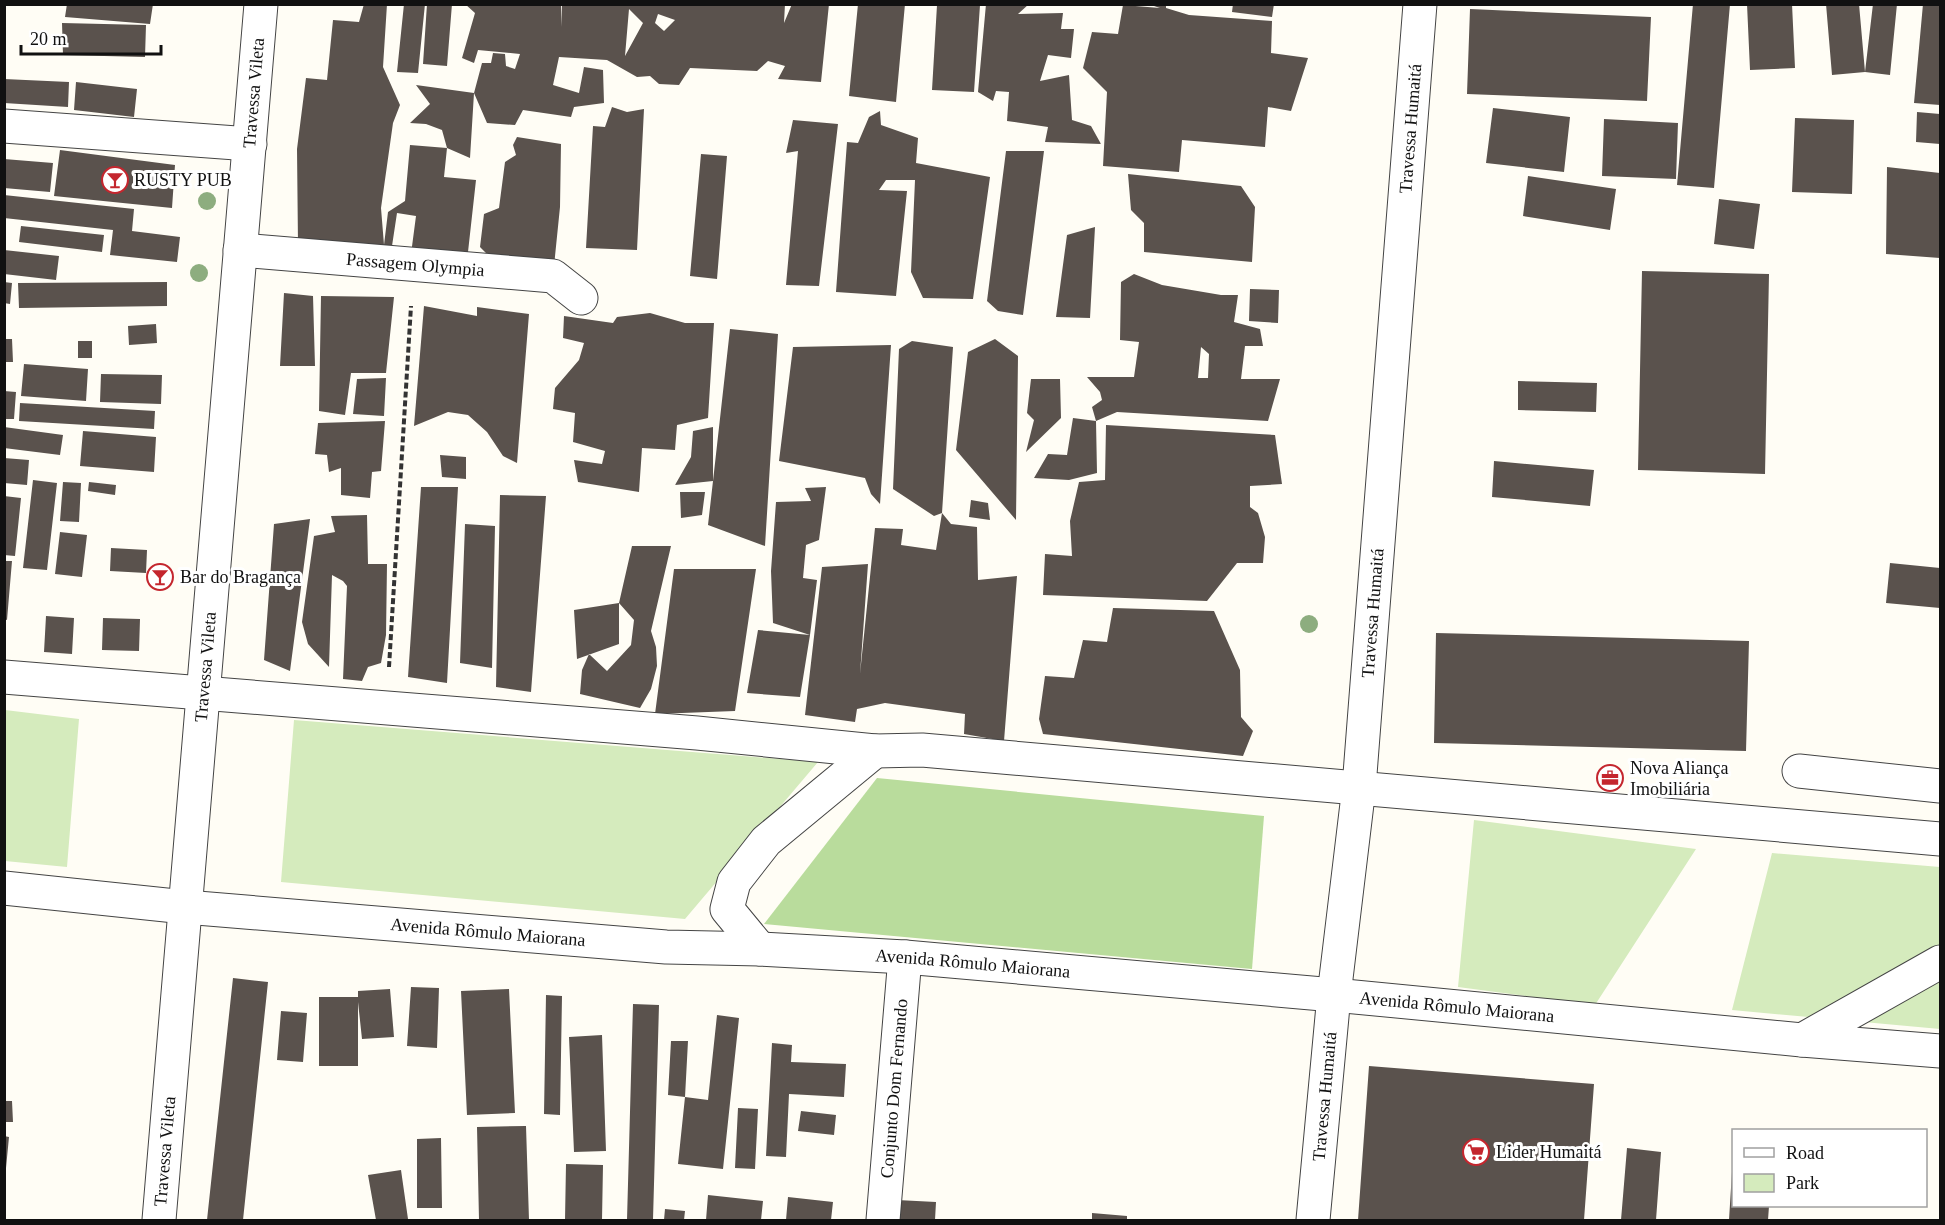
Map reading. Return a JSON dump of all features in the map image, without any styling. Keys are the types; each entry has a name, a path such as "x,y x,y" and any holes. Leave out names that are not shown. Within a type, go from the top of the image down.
{"street":[{"name":"Travessa Vileta","path":"159,1221 261,4"},
{"name":"Travessa Humaitá","path":"1313,1221 1334,995 1359,787 1420,4"},
{"path":"4,126 250,144"},
{"name":"Passagem Olympia","path":"240,250 553,276 581,298"},
{"path":"4,677 386,710 697,733 875,751 922,750 1941,838"},
{"path":"760,949 726,909 734,882 766,841 875,751"},
{"path":"1799,771 1941,786"},
{"name":"Avenida Rômulo Maiorana","path":"4,888 185,907 666,947 760,949 905,957 1941,1051"},
{"name":"Conjunto Dom Fernando","path":"883,1221 905,957"},
{"path":"1803,1040 1941,962"}],"path":[{"path":"386,710 414,264"}],"green space":[{"path":"5,710 79,719 67,867 5,861"},
{"path":"294,720 818,762 685,919 281,882"},
{"path":"877,778 1264,816 1252,969 764,924"},
{"path":"1474,820 1696,849 1595,1005 1458,987"},
{"path":"1772,853 1940,867 1940,1029 1732,1010"}],"building":[{"path":"67,4 153,4 150,24 65,17"},
{"path":"364,4 387,4 383,67 400,105 393,123 381,208 384,245 298,245 297,149 306,78 327,80 333,20 359,22"},
{"path":"404,4 425,4 418,73 397,72"},
{"path":"427,4 452,4 447,66 423,64"},
{"path":"465,4 561,4 561,27 562,4 785,4 784,23 792,4 829,4 821,82 778,79 785,66 768,61 757,71 690,68 679,85 659,84 650,76 637,77 607,60 559,57 553,85 579,93 584,67 603,70 604,103 574,107 571,117 523,110 515,125 487,123 474,93 482,63 491,63 493,53 505,54 506,66 515,69 520,54 478,50 474,63 462,58 475,13","holes":["629,9 643,23 625,56","658,14 675,20 664,31 655,23"]},
{"path":"858,4 905,4 896,102 849,96"},
{"path":"986,4 1029,4 1018,14 1063,13 1061,29 1074,29 1071,58 1048,55 1040,81 1069,75 1072,120 1091,126 1101,144 1045,142 1048,127 1007,121 1009,92 996,91 993,101 978,92"},
{"path":"1148,4 1166,4 1166,8 1189,15 1272,21 1271,53 1308,58 1291,111 1268,107 1265,147 1182,140 1179,172 1103,166 1107,92 1083,68 1092,32 1118,34 1123,5 1160,8"},
{"path":"1233,4 1274,4 1272,17 1232,12"},
{"path":"1693,4 1730,4 1714,188 1677,185"},
{"path":"1747,4 1792,4 1795,68 1750,70"},
{"path":"1826,4 1859,4 1865,72 1832,75"},
{"path":"1873,4 1897,4 1890,75 1865,72"},
{"path":"1923,4 1940,4 1940,105 1914,103"},
{"path":"937,5 980,5 974,92 932,90"},
{"path":"1470,9 1651,17 1647,101 1467,94"},
{"path":"62,23 146,25 145,57 63,55"},
{"path":"4,79 69,82 68,107 4,103"},
{"path":"76,82 137,89 134,117 74,110"},
{"path":"416,85 474,93 470,158 447,148 442,130 426,124 410,123 430,104"},
{"path":"612,107 627,112 644,109 637,250 586,248 593,126 605,127"},
{"path":"1493,108 1570,117 1564,172 1486,163"},
{"path":"880,111 881,125 918,138 916,163 990,177 973,299 923,298 911,272 915,180 886,180 879,190 907,191 896,296 836,292 847,142 858,143 869,117"},
{"path":"1917,112 1940,114 1940,144 1916,142"},
{"path":"1795,118 1854,120 1852,194 1792,192"},
{"path":"1604,119 1678,123 1676,179 1602,176"},
{"path":"793,120 838,124 819,286 786,285 798,151 786,153"},
{"path":"517,137 561,144 560,207 553,276 493,260 480,247 484,214 499,208 505,162 516,155 513,145"},
{"path":"410,145 447,148 444,177 476,180 467,261 411,254 416,216 397,213 392,246 384,245 388,212 405,201"},
{"name":"RUSTY PUB","path":"60,150 175,165 172,208 54,196"},
{"path":"1006,151 1044,151 1023,315 998,311 987,301"},
{"path":"701,154 727,156 717,279 690,276"},
{"path":"4,159 53,163 50,192 4,188"},
{"path":"1887,167 1940,173 1940,258 1886,254"},
{"path":"1128,174 1241,186 1255,207 1252,262 1144,252 1144,223 1131,210"},
{"path":"1528,176 1616,189 1610,230 1523,216"},
{"path":"4,195 134,209 132,231 180,237 177,262 110,255 113,230 4,218"},
{"path":"1719,199 1760,204 1754,249 1714,244"},
{"path":"21,226 104,235 102,252 19,242"},
{"path":"1095,227 1090,318 1056,317 1067,235"},
{"path":"4,250 59,256 56,280 4,274"},
{"path":"1642,271 1769,274 1765,474 1638,470"},
{"path":"1134,274 1162,285 1221,295 1238,295 1234,322 1260,329 1263,346 1245,346 1241,379 1280,379 1268,421 1117,412 1096,421 1092,407 1102,400 1100,392 1087,377 1134,377 1139,342 1120,340 1121,282","holes":["1201,347 1209,354 1208,378 1198,378"]},
{"path":"4,282 12,283 10,304 4,303"},
{"path":"167,282 167,306 19,308 18,283"},
{"path":"1250,289 1279,290 1278,323 1249,321"},
{"path":"284,293 313,296 315,366 280,366"},
{"path":"321,296 394,297 386,373 351,373 345,415 319,411"},
{"path":"424,306 477,316 477,307 529,314 517,463 503,456 487,432 468,415 448,412 414,426"},
{"path":"650,313 685,323 714,323 708,418 677,425 675,450 642,448 639,492 578,482 574,460 602,464 605,451 573,442 575,413 553,409 555,388 579,360 584,343 563,338 564,316 613,323 617,317"},
{"path":"156,324 157,343 129,345 128,326"},
{"path":"730,329 778,334 765,546 708,525"},
{"path":"4,339 12,339 13,362 4,362"},
{"path":"995,339 1018,356 1016,520 956,450 968,352"},
{"path":"78,341 92,341 92,358 78,358"},
{"path":"912,341 953,347 942,513 934,516 893,489 899,349"},
{"path":"891,345 880,504 871,494 865,478 779,461 793,347"},
{"path":"24,364 88,369 86,401 21,396"},
{"path":"101,374 162,375 161,404 100,402"},
{"path":"386,378 384,416 353,414 357,379"},
{"path":"1031,379 1060,379 1061,418 1026,452 1034,420 1027,413"},
{"path":"1518,381 1597,383 1596,412 1518,410"},
{"path":"4,391 16,392 14,419 4,419"},
{"path":"20,403 155,411 154,429 19,421"},
{"path":"1073,418 1096,421 1097,473 1069,480 1034,478 1048,454 1067,455"},
{"path":"385,421 381,471 372,472 370,498 341,495 341,468 329,472 327,455 315,454 318,423"},
{"path":"1106,425 1275,435 1282,484 1250,486 1250,507 1258,513 1265,537 1263,563 1237,563 1207,601 1043,595 1045,554 1072,556 1070,521 1079,482 1105,480"},
{"path":"4,427 63,435 60,455 4,448"},
{"path":"713,427 713,481 675,485 691,457 693,431"},
{"path":"83,431 156,437 154,472 80,466"},
{"path":"440,455 466,457 466,479 442,477"},
{"path":"4,458 29,460 27,485 4,483"},
{"path":"1494,461 1594,470 1590,506 1492,497"},
{"path":"33,480 57,483 47,570 23,568"},
{"path":"63,482 81,483 79,522 60,521"},
{"path":"89,482 116,485 115,495 88,491"},
{"path":"421,487 458,487 447,683 408,677"},
{"path":"826,487 819,540 806,545 803,578 817,580 810,635 773,623 771,571 776,502 811,501 805,488"},
{"path":"680,492 705,492 702,515 681,518"},
{"path":"500,495 546,496 531,692 496,687"},
{"path":"4,496 21,498 15,556 4,555"},
{"path":"971,500 988,503 990,520 969,517"},
{"path":"942,513 951,524 977,527 978,580 1017,576 1004,741 964,734 965,714 885,703 857,709 855,722 805,715 822,567 868,564 860,674 875,528 903,529 901,545 936,550"},
{"path":"367,515 368,564 387,564 386,635 381,663 368,667 362,681 343,679 347,586 343,581 332,575 329,667 308,644 302,622 314,536 335,532 331,516"},
{"path":"310,519 290,671 264,660 274,524"},
{"path":"465,524 495,526 492,668 460,663"},
{"path":"60,532 87,535 82,577 55,574"},
{"path":"632,546 671,546 651,631 656,647 657,666 651,689 640,708 580,694 582,670 589,654 607,671 631,645 634,620 619,603"},
{"path":"111,548 147,550 146,573 110,571"},
{"path":"4,561 12,561 7,620 4,619"},
{"path":"1890,563 1940,568 1940,608 1886,603"},
{"path":"674,569 756,569 735,711 655,714"},
{"path":"619,603 619,644 577,659 574,610"},
{"path":"1113,608 1214,611 1240,670 1241,717 1253,731 1243,756 1043,734 1039,719 1045,676 1074,678 1083,640 1107,642"},
{"path":"46,616 74,618 72,654 44,652"},
{"path":"103,618 140,619 139,651 102,650"},
{"path":"758,630 810,635 800,697 747,693"},
{"path":"1436,633 1749,641 1746,751 1434,743"},
{"path":"233,978 268,982 243,1220 207,1220"},
{"path":"411,987 439,988 437,1048 407,1046"},
{"path":"390,989 394,1037 362,1039 358,1002 358,1066 319,1066 319,997 358,997 358,991"},
{"path":"509,989 515,1113 467,1115 461,991"},
{"path":"546,995 562,996 560,1115 544,1114"},
{"path":"633,1004 659,1005 653,1220 627,1220"},
{"path":"281,1011 307,1013 303,1062 277,1060"},
{"path":"717,1015 739,1018 723,1169 678,1164 685,1097 708,1100"},
{"path":"602,1035 606,1151 574,1152 569,1037"},
{"path":"671,1041 688,1041 685,1097 668,1095"},
{"path":"772,1043 792,1045 791,1062 846,1064 844,1097 789,1094 786,1157 766,1156"},
{"name":"Lider Humaitá","path":"1369,1066 1594,1084 1584,1220 1358,1220"},
{"path":"5,1101 12,1101 13,1122 5,1122"},
{"path":"738,1108 758,1109 755,1169 735,1168"},
{"path":"801,1111 836,1115 834,1135 798,1131"},
{"path":"526,1126 529,1220 479,1220 477,1127"},
{"path":"4,1136 9,1137 6,1168 4,1168"},
{"path":"441,1138 442,1208 417,1208 417,1139"},
{"path":"1627,1148 1661,1152 1656,1220 1621,1220"},
{"path":"566,1164 603,1165 602,1220 565,1220"},
{"path":"401,1170 408,1219 376,1220 368,1175"},
{"path":"1732,1172 1732,1207 1769,1207 1768,1220 1729,1220"},
{"path":"708,1195 763,1201 761,1220 706,1220"},
{"path":"788,1197 833,1202 831,1220 786,1220"},
{"path":"897,1200 936,1202 935,1220 896,1220"},
{"path":"665,1209 685,1211 684,1220 664,1220"},
{"path":"1092,1213 1127,1216 1127,1220 1092,1220"}],"place":[{"name":"RUSTY PUB","path":"115,180"},
{"name":"Bar do Bragança","path":"160,577"},
{"name":"Nova Aliança Imobiliária","path":"1610,778"},
{"name":"Lider Humaitá","path":"1476,1152"}]}
